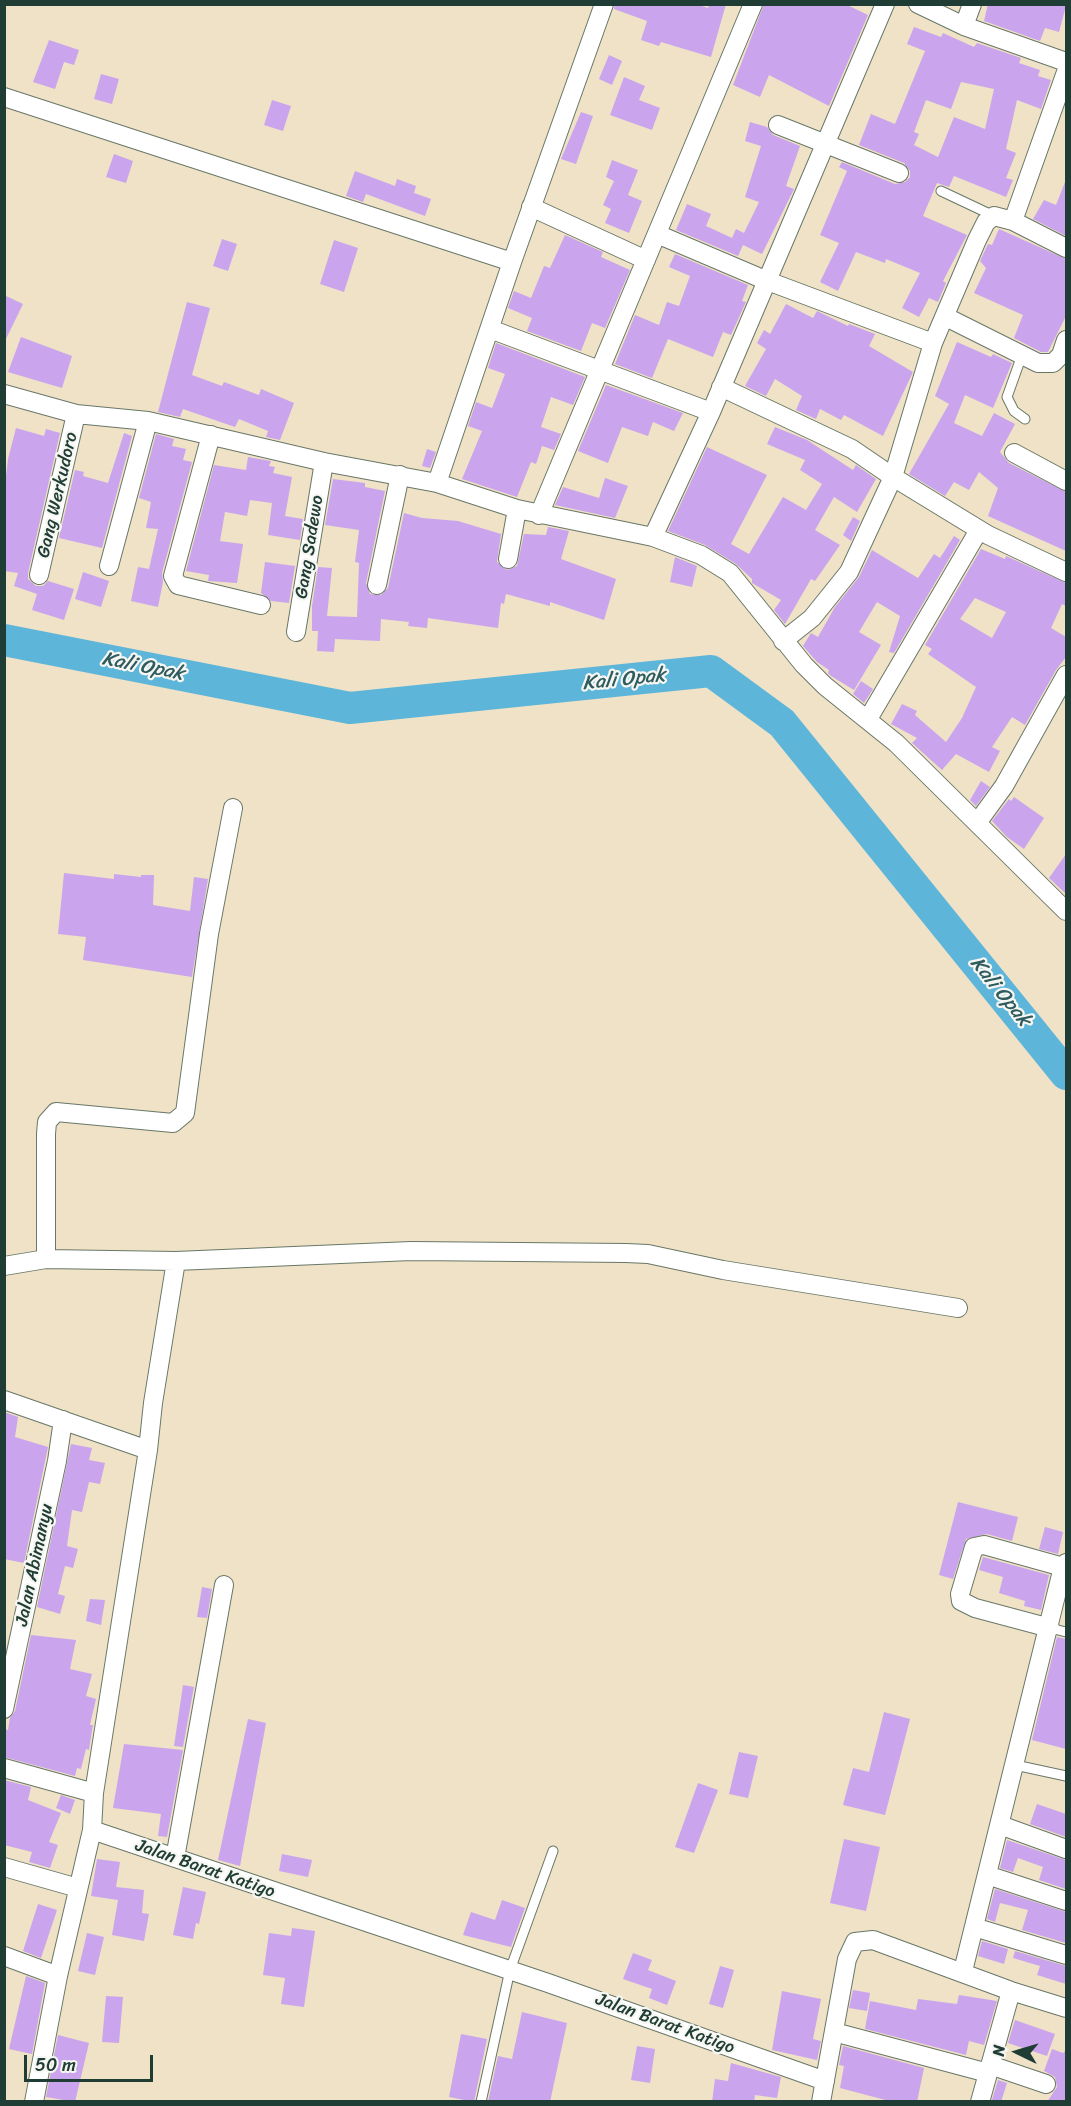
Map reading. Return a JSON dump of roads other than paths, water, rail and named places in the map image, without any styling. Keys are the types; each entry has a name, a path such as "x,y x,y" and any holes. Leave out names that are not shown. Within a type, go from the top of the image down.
{"street":[{"path":"437,483 531,207 604,4"},
{"path":"539,515 753,4"},
{"path":"653,537 711,412 765,280 885,4"},
{"path":"918,4 964,26 1066,62"},
{"path":"964,26 972,4"},
{"path":"1013,221 1066,72"},
{"path":"4,97 512,262"},
{"path":"778,126 899,173"},
{"path":"531,207 646,260"},
{"path":"783,641 812,618 849,572 893,477 933,343 981,231 994,216 1013,221 1066,248"},
{"path":"657,234 765,280 933,343"},
{"path":"946,316 1038,363 1053,363 1061,355 1066,341"},
{"path":"489,329 711,412"},
{"path":"721,387 852,449 979,530 1066,572"},
{"path":"4,394 76,414 148,422 324,462 437,483 539,515 653,537 701,555 730,573 762,610 783,641 825,686 896,743 1066,911"},
{"name":"Gang Werkudoro","path":"39,575 76,414"},
{"path":"109,566 148,422"},
{"path":"211,435 173,576 178,585 261,605"},
{"path":"1014,453 1066,481"},
{"name":"Gang Sadewo","path":"296,632 324,462"},
{"path":"377,585 400,475"},
{"path":"508,559 517,509"},
{"path":"868,719 979,530"},
{"path":"977,823 1004,786 1066,675"},
{"path":"46,1259 46,1134 47,1122 56,1112 173,1123 184,1113 209,934 233,808"},
{"path":"4,1266 46,1259 176,1261 411,1251 648,1254 723,1270 958,1308"},
{"path":"34,2102 58,1976 92,1830 94,1793 176,1261"},
{"path":"4,1400 148,1450"},
{"name":"Jalan Abimanyu","path":"4,1709 57,1461 63,1420"},
{"path":"963,1971 1015,1765 1058,1630 1065,1565 981,1545 972,1549 960,1594 961,1601 975,1608 1058,1630"},
{"path":"175,1858 224,1585"},
{"path":"4,1768 94,1793"},
{"path":"1000,1825 1066,1849"},
{"name":"Jalan Barat Katigo","path":"92,1830 510,1970 825,2081"},
{"path":"4,1867 78,1888"},
{"path":"987,1875 1066,1901"},
{"path":"974,1927 1066,1955"},
{"path":"822,2102 847,1959 855,1942 873,1940 963,1971 1011,1991 1066,2008"},
{"path":"4,1956 58,1976"},
{"path":"980,2102 1011,1991"},
{"path":"834,2032 989,2068 1046,2084"}],"lane":[{"path":"941,191 994,216"},
{"path":"1022,355 1007,397 1014,411 1025,419"},
{"path":"1015,1765 1066,1776"},
{"path":"481,2102 510,1970 553,1851"}],"waterway":[{"name":"Kali Opak","path":"4,640 350,708 711,671 782,723 1066,1074"}]}
